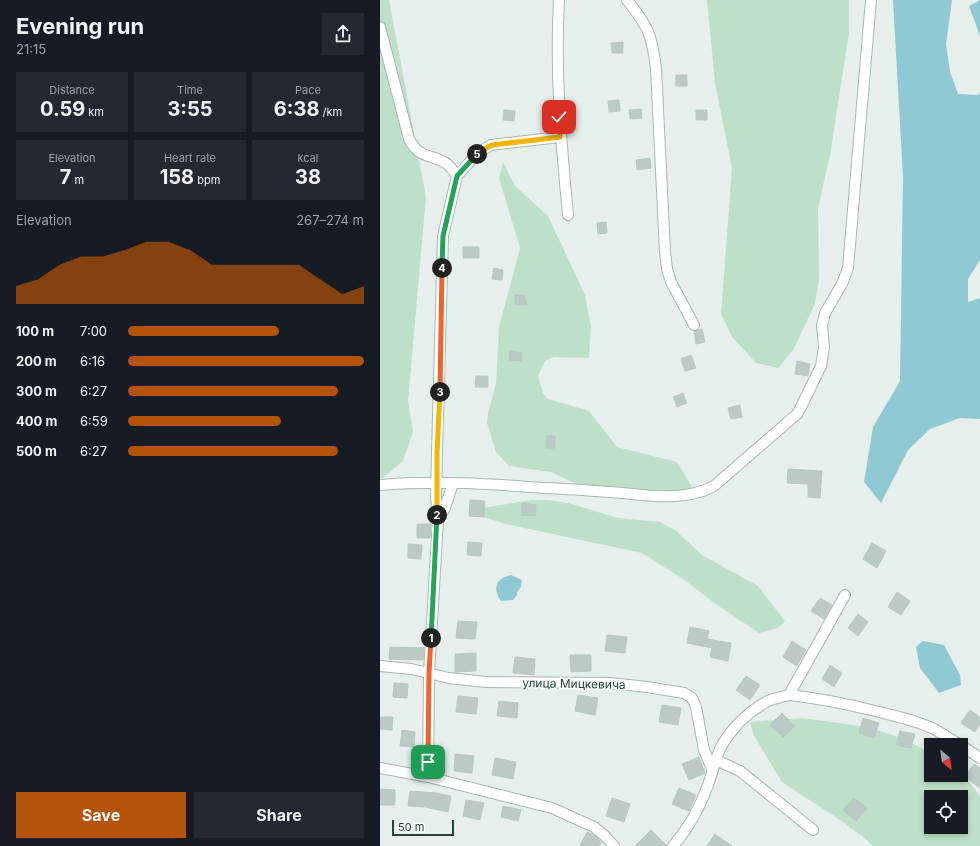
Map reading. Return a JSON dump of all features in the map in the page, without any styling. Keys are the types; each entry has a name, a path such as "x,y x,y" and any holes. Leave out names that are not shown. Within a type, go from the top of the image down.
{"street":[{"path":"559,0 557,54 560,137 568,215"},
{"path":"627,0 641,18 652,40 656,68 667,269 671,282 694,325"},
{"path":"380,485 437,482 546,488 655,497 702,492 714,486 796,414 821,366 824,347 822,326 825,313 842,284 848,268 870,0"},
{"path":"380,27 409,139 413,147 420,153 447,164 457,176"},
{"path":"428,777 429,673 438,520 437,482 442,256 446,219 457,176 479,152 492,145 560,137"},
{"path":"438,520 445,508 453,483"},
{"path":"789,695 844,595"},
{"name":"улица Мицкевича","path":"380,666 411,669 449,678 486,682 610,684 648,687 684,693 692,698 696,707 704,750 714,765"},
{"path":"672,846 689,823 703,799 722,746 738,724 751,712 769,701 789,695 809,697 852,706 918,723 933,729 962,745 980,758"},
{"path":"714,765 740,771 814,830"},
{"path":"380,768 428,777 552,808 594,827 614,846"}],"green space":[{"path":"380,0 389,0 426,197 408,401 413,432 403,461 383,478 380,478"},
{"path":"707,0 849,0 849,33 830,155 818,208 819,280 815,303 794,349 778,368 756,363 732,337 721,314 732,168 715,83"},
{"path":"503,162 515,186 548,216 585,295 591,326 589,358 554,357 545,361 538,376 543,393 548,399 589,411 617,447 677,462 692,487 687,495 595,493 551,472 509,466 496,452 487,423 488,413 496,384 499,327 520,248 499,178"},
{"path":"531,500 548,500 568,503 618,518 660,522 676,531 702,555 758,586 785,621 778,628 759,633 717,605 683,579 642,553 506,524 484,517 478,509"},
{"path":"802,718 867,727 902,738 924,749 924,782 968,782 968,780 980,796 980,846 872,846 867,840 843,822 782,782 754,736 750,722"}],"water":[{"path":"893,0 952,0 946,44 950,72 958,94 979,95 980,92 980,260 968,279 968,302 980,298 980,419 960,418 930,429 908,450 881,503 864,482 873,427 900,381 903,177"},
{"path":"980,0 980,36 969,6"},
{"path":"511,575 522,581 521,587 513,600 501,601 496,588 497,584 502,578"},
{"path":"923,641 944,645 960,675 961,685 939,693 920,668 916,647"}],"building":[{"path":"623,42 623,53 612,53 611,43"},
{"path":"676,75 687,75 687,86 676,86"},
{"path":"619,100 620,111 609,112 608,101"},
{"path":"641,109 642,118 630,119 629,110"},
{"path":"504,110 515,111 514,121 503,120"},
{"path":"696,110 707,110 707,120 696,120"},
{"path":"650,158 651,168 637,170 636,160"},
{"path":"606,222 607,233 598,234 597,223"},
{"path":"463,247 479,247 479,258 463,258"},
{"path":"494,268 503,270 502,280 492,279"},
{"path":"515,295 524,295 527,305 515,304"},
{"path":"702,329 705,342 696,344 694,331"},
{"path":"510,351 522,353 521,361 509,360"},
{"path":"691,355 696,368 685,371 681,359"},
{"path":"797,361 810,364 808,376 795,374"},
{"path":"476,376 488,376 488,387 475,387"},
{"path":"683,393 687,403 677,407 673,397"},
{"path":"740,405 742,417 731,419 728,408"},
{"path":"547,436 555,436 555,448 546,448"},
{"path":"788,469 822,471 820,498 808,497 808,484 787,483"},
{"path":"470,500 485,501 484,517 469,516"},
{"path":"522,503 536,505 535,516 521,515"},
{"path":"417,524 431,524 430,538 417,538"},
{"path":"468,542 482,543 481,556 467,555"},
{"path":"872,543 886,551 877,568 863,559"},
{"path":"408,544 422,545 421,559 408,558"},
{"path":"897,592 910,601 901,615 888,607"},
{"path":"820,598 832,605 824,619 811,611"},
{"path":"858,614 868,622 858,636 848,628"},
{"path":"458,621 477,622 475,639 456,638"},
{"path":"690,627 709,631 707,639 731,643 728,661 710,657 712,648 687,643"},
{"path":"607,635 627,637 625,653 605,651"},
{"path":"792,641 806,650 797,666 783,657"},
{"path":"390,647 424,648 423,660 389,659"},
{"path":"476,653 476,671 455,672 455,654"},
{"path":"570,655 591,655 591,671 571,672"},
{"path":"515,657 535,659 534,675 513,673"},
{"path":"830,665 842,673 834,687 822,679"},
{"path":"746,676 760,685 750,700 736,690"},
{"path":"394,683 408,684 407,698 393,697"},
{"path":"578,695 598,698 595,715 575,711"},
{"path":"458,696 478,698 476,714 456,712"},
{"path":"499,701 518,703 517,718 497,716"},
{"path":"662,705 681,708 678,725 659,722"},
{"path":"970,710 980,717 980,724 975,732 961,723"},
{"path":"782,713 795,726 783,737 770,725"},
{"path":"380,717 393,717 392,730 380,729"},
{"path":"863,718 879,723 874,738 859,733"},
{"path":"402,730 415,732 414,747 400,746"},
{"path":"900,731 915,734 911,748 896,745"},
{"path":"455,754 474,756 472,773 454,771"},
{"path":"699,757 705,773 689,780 682,764"},
{"path":"495,758 516,762 513,779 492,775"},
{"path":"974,764 980,768 980,788 968,779 968,773"},
{"path":"679,788 696,795 689,811 672,804"},
{"path":"380,789 395,790 395,805 380,805"},
{"path":"410,791 451,796 448,812 425,807 408,806"},
{"path":"612,798 630,804 624,822 606,816"},
{"path":"854,798 867,808 856,821 843,810"},
{"path":"466,800 484,803 480,820 463,816"},
{"path":"503,806 521,810 518,821 501,817"},
{"path":"651,830 667,846 635,846"},
{"path":"587,832 595,836 601,842 599,846 580,846"},
{"path":"715,834 732,846 707,846"}],"route":[{"path":"428,762 429,673 438,520 436,496 442,262 443,236 446,219 457,176 476,155 492,145 560,137 559,117"}]}
